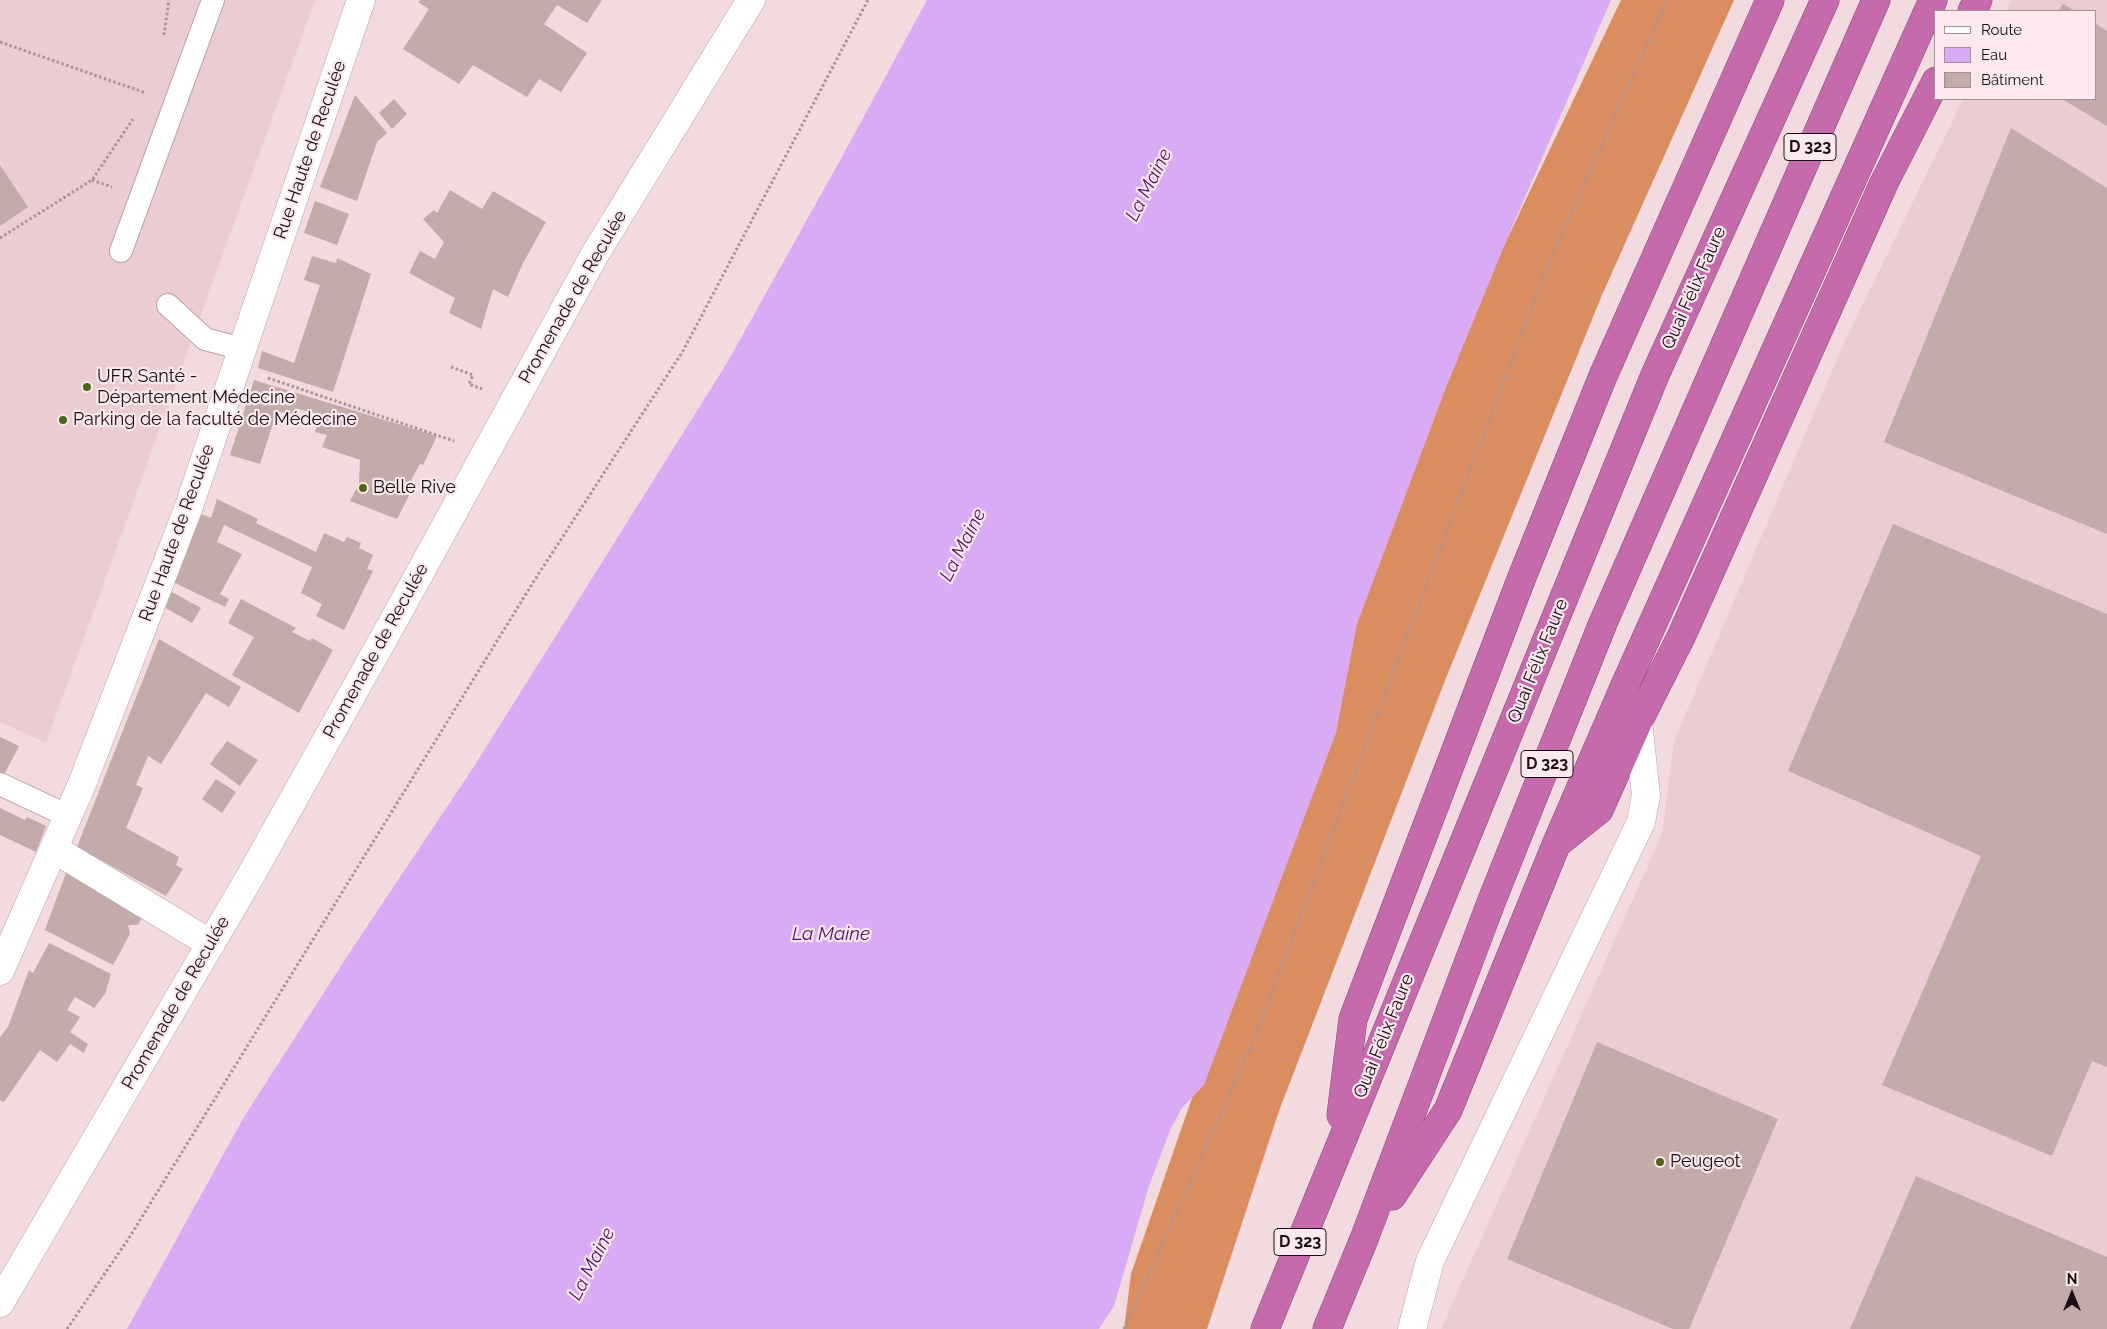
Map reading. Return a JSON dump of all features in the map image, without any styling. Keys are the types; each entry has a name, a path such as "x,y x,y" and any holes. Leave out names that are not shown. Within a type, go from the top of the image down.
{"highway":[{"path":"1336,1154 1353,1019 1518,586 1599,385 1770,0"},
{"name":"Quai Félix Faure","path":"1265,1329 1655,375 1825,0"},
{"name":"D 323","path":"1327,1329 1364,1239 1492,900 1603,623 1876,0"},
{"path":"1364,1239 1448,1110 1556,845 1626,683 1933,0"},
{"path":"1556,845 1598,810 1638,722 1681,637 1884,183 1934,85"}],"street":[{"name":"Rue Haute de Reculée","path":"0,972 68,816 188,509 361,0"},
{"name":"Promenade de Reculée","path":"4,1286 210,944 395,618 595,254 752,0"},
{"path":"1412,1329 1430,1261 1641,822 1646,795 1638,722"},
{"path":"54,849 210,944"}],"lane":[{"path":"121,251 213,0"},
{"path":"168,305 205,338 242,349"},
{"path":"0,784 68,816"}],"path":[{"path":"164,36 169,0"},
{"path":"67,1329 135,1230 534,580 683,351 868,0"},
{"path":"1124,1329 1252,1044 1548,265 1667,0"},
{"path":"0,42 147,93"},
{"path":"145,99 150,86"},
{"path":"0,238 92,180 138,112"},
{"path":"451,367 472,375 469,384 483,389"},
{"path":"260,376 457,442"}],"shaded area":[{"name":"UFR Santé - Département Médecine","path":"0,0 315,0 46,743 0,722"},
{"path":"1621,0 1734,0 1602,295 1446,678 1279,1111 1207,1329 1124,1329 1131,1274 1301,783 1409,445"},
{"path":"2011,0 2107,0 2107,1329 1441,1329 1662,834 1674,741 1845,341 1963,100 2097,100 2097,10 2006,10"}],"water":[{"name":"La Maine","path":"927,0 1611,0 1512,227 1445,390 1357,624 1336,733 1204,1085 1182,1108 1171,1128 1149,1186 1114,1306 1099,1329 127,1329 244,1117 350,952 473,768 727,363"}],"building":[{"path":"420,0 602,0 587,23 557,5 544,24 587,53 561,92 539,79 527,97 473,65 459,84 403,49 429,9 418,2"},
{"path":"2063,4 2073,10 2059,10"},
{"path":"2097,25 2107,31 2107,126 2064,100 2097,100"},
{"path":"355,95 387,133 377,142 357,201 320,187"},
{"path":"394,99 407,114 392,129 379,113"},
{"path":"2011,128 2107,188 2107,534 1884,442"},
{"path":"0,165 28,207 0,226"},
{"path":"450,190 482,209 493,191 546,222 523,263 508,297 493,289 481,329 449,313 455,298 409,273 420,251 435,259 444,242 423,219 434,210 437,213"},
{"path":"315,201 349,214 337,245 304,233"},
{"path":"312,256 336,263 337,258 371,274 333,392 258,368 262,351 294,363 320,285 304,280"},
{"path":"254,380 437,436 423,465 420,464 410,482 415,484 397,519 350,501 359,484 360,460 322,447 327,435 315,432 320,415 299,409 297,417 277,411 260,464 230,455"},
{"path":"217,499 258,519 256,523 316,552 324,533 344,542 347,537 361,543 359,548 373,555 367,569 373,571 344,630 316,616 322,604 301,593 312,567 224,525 217,542 242,554 220,594 229,599 225,607 173,582 199,513 211,518"},
{"path":"1893,524 2107,614 2107,1067 2092,1061 2052,1156 1882,1085 1981,856 1788,771"},
{"path":"170,591 201,608 192,623 164,607"},
{"path":"241,599 296,628 292,632 310,641 312,638 333,650 299,713 232,675 254,637 228,623"},
{"path":"159,639 241,687 229,707 206,693 161,764 148,756 136,785 143,788 126,828 179,857 176,865 183,869 166,896 77,847"},
{"path":"0,737 19,746 4,775 0,773"},
{"path":"227,741 258,760 240,786 210,764"},
{"path":"216,779 236,792 222,813 202,799"},
{"path":"0,808 25,820 27,817 46,826 36,852 0,835"},
{"path":"67,870 145,912 138,925 128,925 130,934 113,965 45,930"},
{"path":"49,943 111,974 105,994 94,1008 75,997 67,1010 80,1017 70,1032 88,1044 84,1053 70,1044 57,1062 40,1050 4,1102 0,1100 0,1037 8,1027 29,970 33,973"},
{"path":"1597,1042 1778,1119 1689,1329 1673,1329 1507,1259"},
{"path":"1916,1176 2107,1257 2107,1329 1850,1329"}],"place":[{"name":"UFR Santé - Département Médecine","path":"87,387"},
{"name":"Parking de la faculté de Médecine","path":"63,420"},
{"name":"Belle Rive","path":"363,488"},
{"name":"Peugeot","path":"1660,1162"}]}
